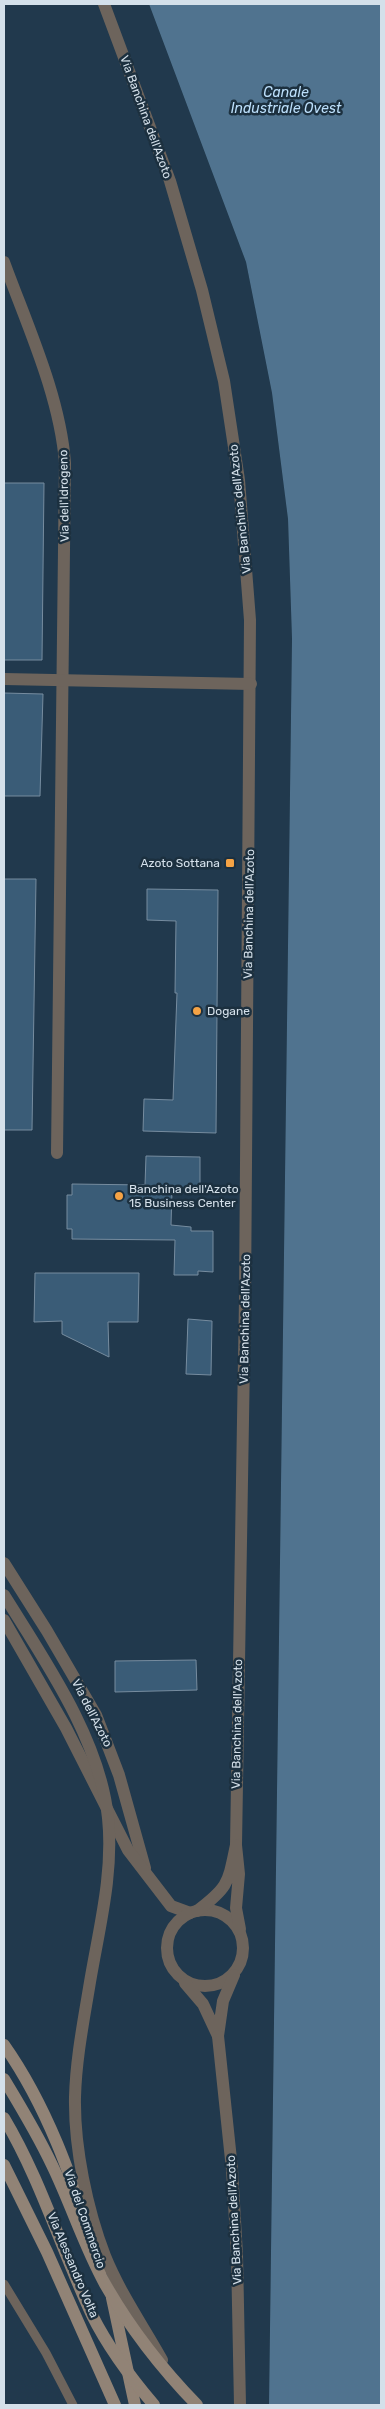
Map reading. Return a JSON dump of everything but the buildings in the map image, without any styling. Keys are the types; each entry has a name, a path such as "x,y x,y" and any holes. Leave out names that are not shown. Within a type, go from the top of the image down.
{"street":[{"name":"Via Banchina dell'Azoto","path":"104,4 170,181 202,290 224,382 239,480 250,620 245,1299 236,1845"},
{"name":"Via dell'Idrogeno","path":"4,262 54,403 64,442 64,680 57,1153"},
{"path":"4,679 251,684"},
{"name":"Via dell'Azoto","path":"4,1563 47,1631 96,1715 119,1774 148,1877"},
{"path":"4,1595 41,1654 79,1724 94,1758 105,1798 108,1824 108,1874 78,2058 75,2095 76,2134 89,2200 105,2256 169,2373"},
{"name":"Via dell'Azoto","path":"4,1620 61,1719 128,1850 170,1906 194,1912"},
{"path":"218,2036 203,2004 195,1992 172,1968 167,1955 167,1942 171,1930 179,1920 219,1894 224,1887 229,1877 236,1845"},
{"path":"218,2036 223,2001 242,1960 244,1948 236,1908 239,1874 236,1845"},
{"path":"194,1912 215,1911 227,1916 236,1925 242,1936"},
{"path":"180,1978 191,1984 209,1986 227,1980 236,1971"},
{"name":"Via Banchina dell'Azoto","path":"218,2036 232,2169 237,2246 240,2405"},
{"name":"Via del Commercio","path":"4,2045 43,2114 63,2155 113,2302 135,2405"},
{"name":"Via Alessandro Volta","path":"4,2079 28,2118 52,2166 80,2233 104,2282 130,2326 197,2405"},
{"name":"Via Alessandro Volta","path":"4,2118 20,2145 38,2183 93,2316 120,2360 154,2405"},
{"path":"4,2165 47,2252 115,2405"}],"lane":[{"path":"4,2284 46,2353 73,2405"}],"shaded area":[{"path":"4,4 149,4 246,262 272,393 288,519 292,639 269,2405 4,2405"}],"water":[{"name":"Canale Industriale Ovest","path":"149,4 381,4 381,2405 269,2405 292,639 288,519 272,393 246,262"}],"place":[{"name":"Azoto Sottana","path":"230,863"},
{"name":"Dogane","path":"197,1011"},
{"name":"Banchina dell'Azoto 15 Business Center","path":"119,1196"}]}
